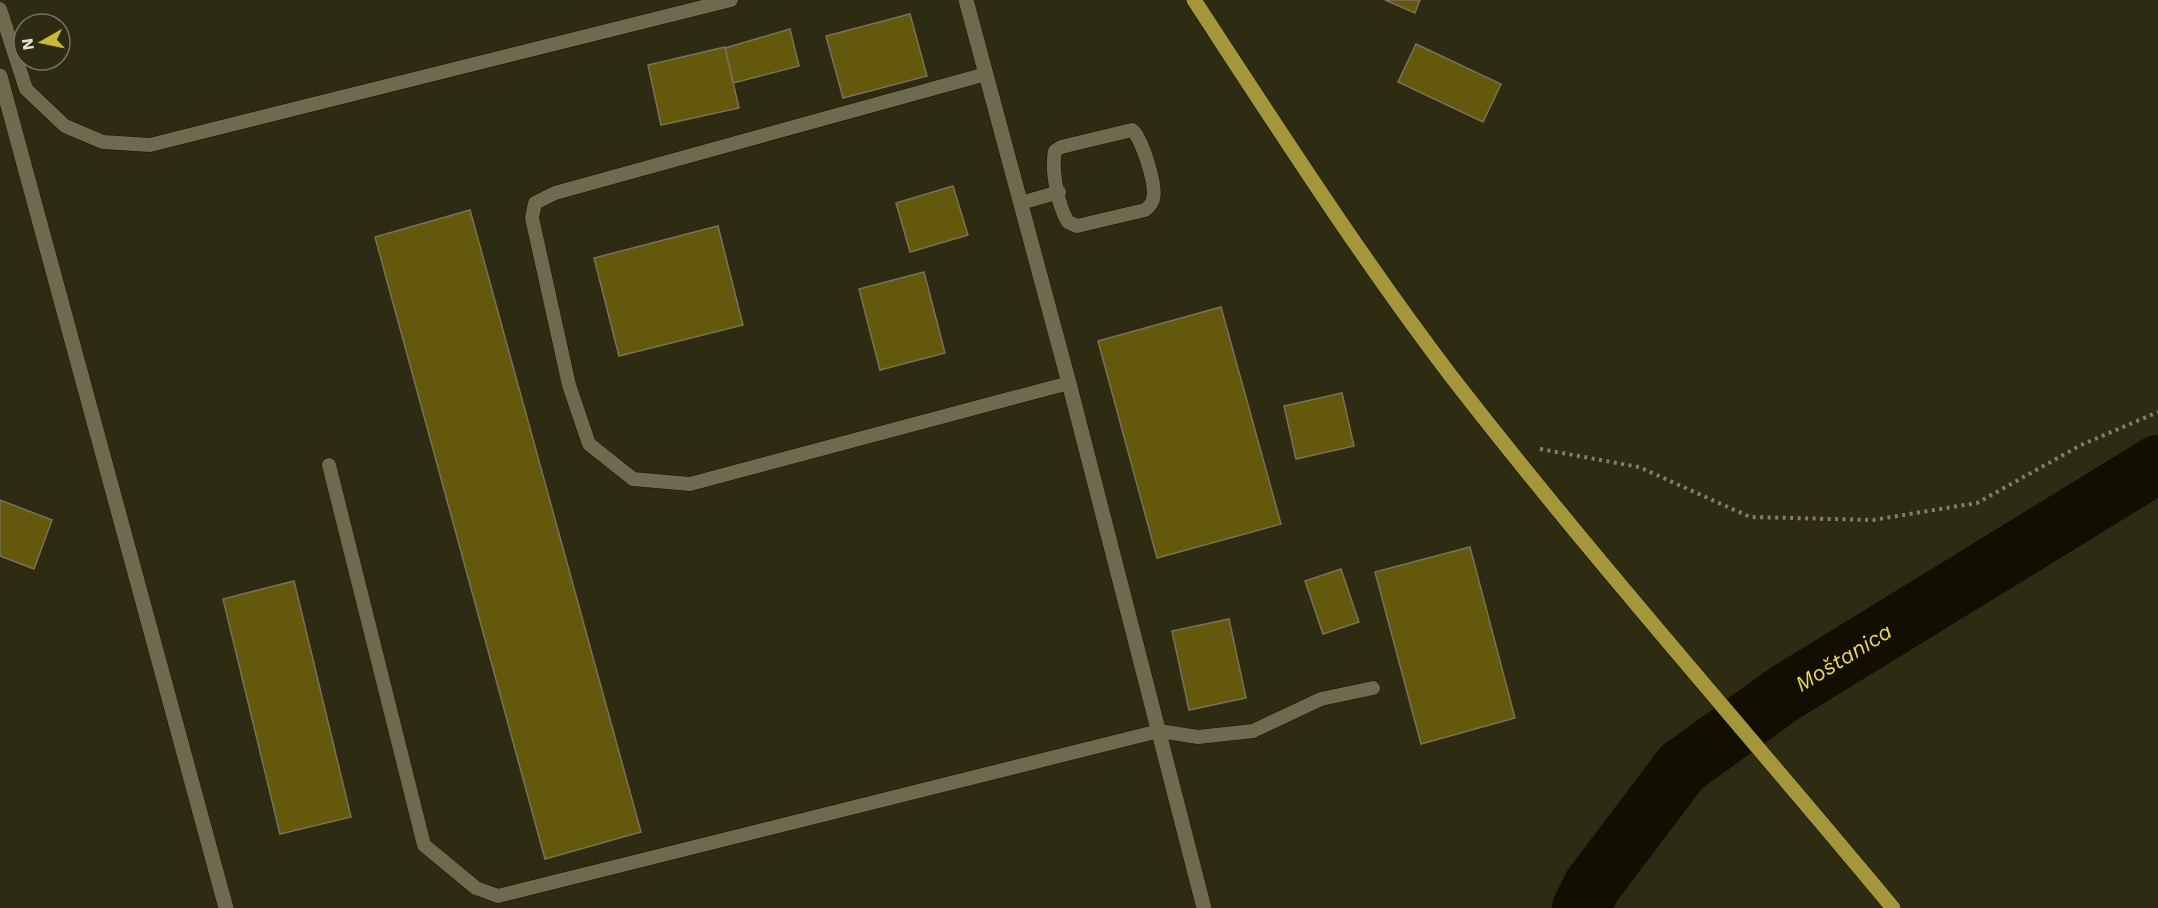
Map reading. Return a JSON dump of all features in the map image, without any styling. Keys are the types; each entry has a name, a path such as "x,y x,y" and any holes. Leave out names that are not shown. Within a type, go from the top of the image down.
{"main road":[{"path":"1194,0 1336,217 1426,342 1504,442 1893,908"}],"street":[{"path":"966,0 1069,383 1204,908"},
{"path":"0,76 226,908"}],"lane":[{"path":"0,9 26,88 65,126 103,142 150,145 672,7 732,0"},
{"path":"986,74 555,193 535,203 532,218 569,385 589,444 633,479 690,484 1069,383"},
{"path":"1132,130 1138,134 1154,196 1150,206 1145,210 1077,226 1068,222 1064,216 1059,192 1053,159 1055,152 1061,147 1132,130"},
{"path":"1021,203 1059,192"},
{"path":"329,465 424,845 476,888 498,896 1159,731 1198,738 1253,731 1321,699 1373,688"}],"path":[{"path":"1504,442 1639,467 1750,517 1873,520 1977,503 2080,445 2158,412"}],"building":[{"path":"1385,0 1420,0 1415,13"},
{"path":"910,14 927,76 843,98 826,36"},
{"path":"790,29 799,66 733,83 725,48"},
{"path":"1416,44 1501,84 1483,122 1398,82"},
{"path":"725,47 739,108 661,125 648,65"},
{"path":"953,186 968,235 910,252 896,203"},
{"path":"470,210 641,832 545,859 375,237"},
{"path":"718,226 743,325 619,356 594,258"},
{"path":"924,272 945,353 880,370 859,289"},
{"path":"1221,307 1281,524 1157,558 1098,341"},
{"path":"1342,393 1354,446 1296,459 1284,406"},
{"path":"0,500 52,520 34,569 0,556"},
{"path":"1470,547 1515,718 1421,744 1375,572"},
{"path":"1341,569 1359,622 1323,634 1305,581"},
{"path":"294,581 351,817 280,834 223,599"},
{"path":"1229,619 1246,698 1189,710 1172,631"}],"waterway":[{"name":"Moštanica","path":"1581,908 1592,886 1682,767 1785,693 2158,464"}]}
